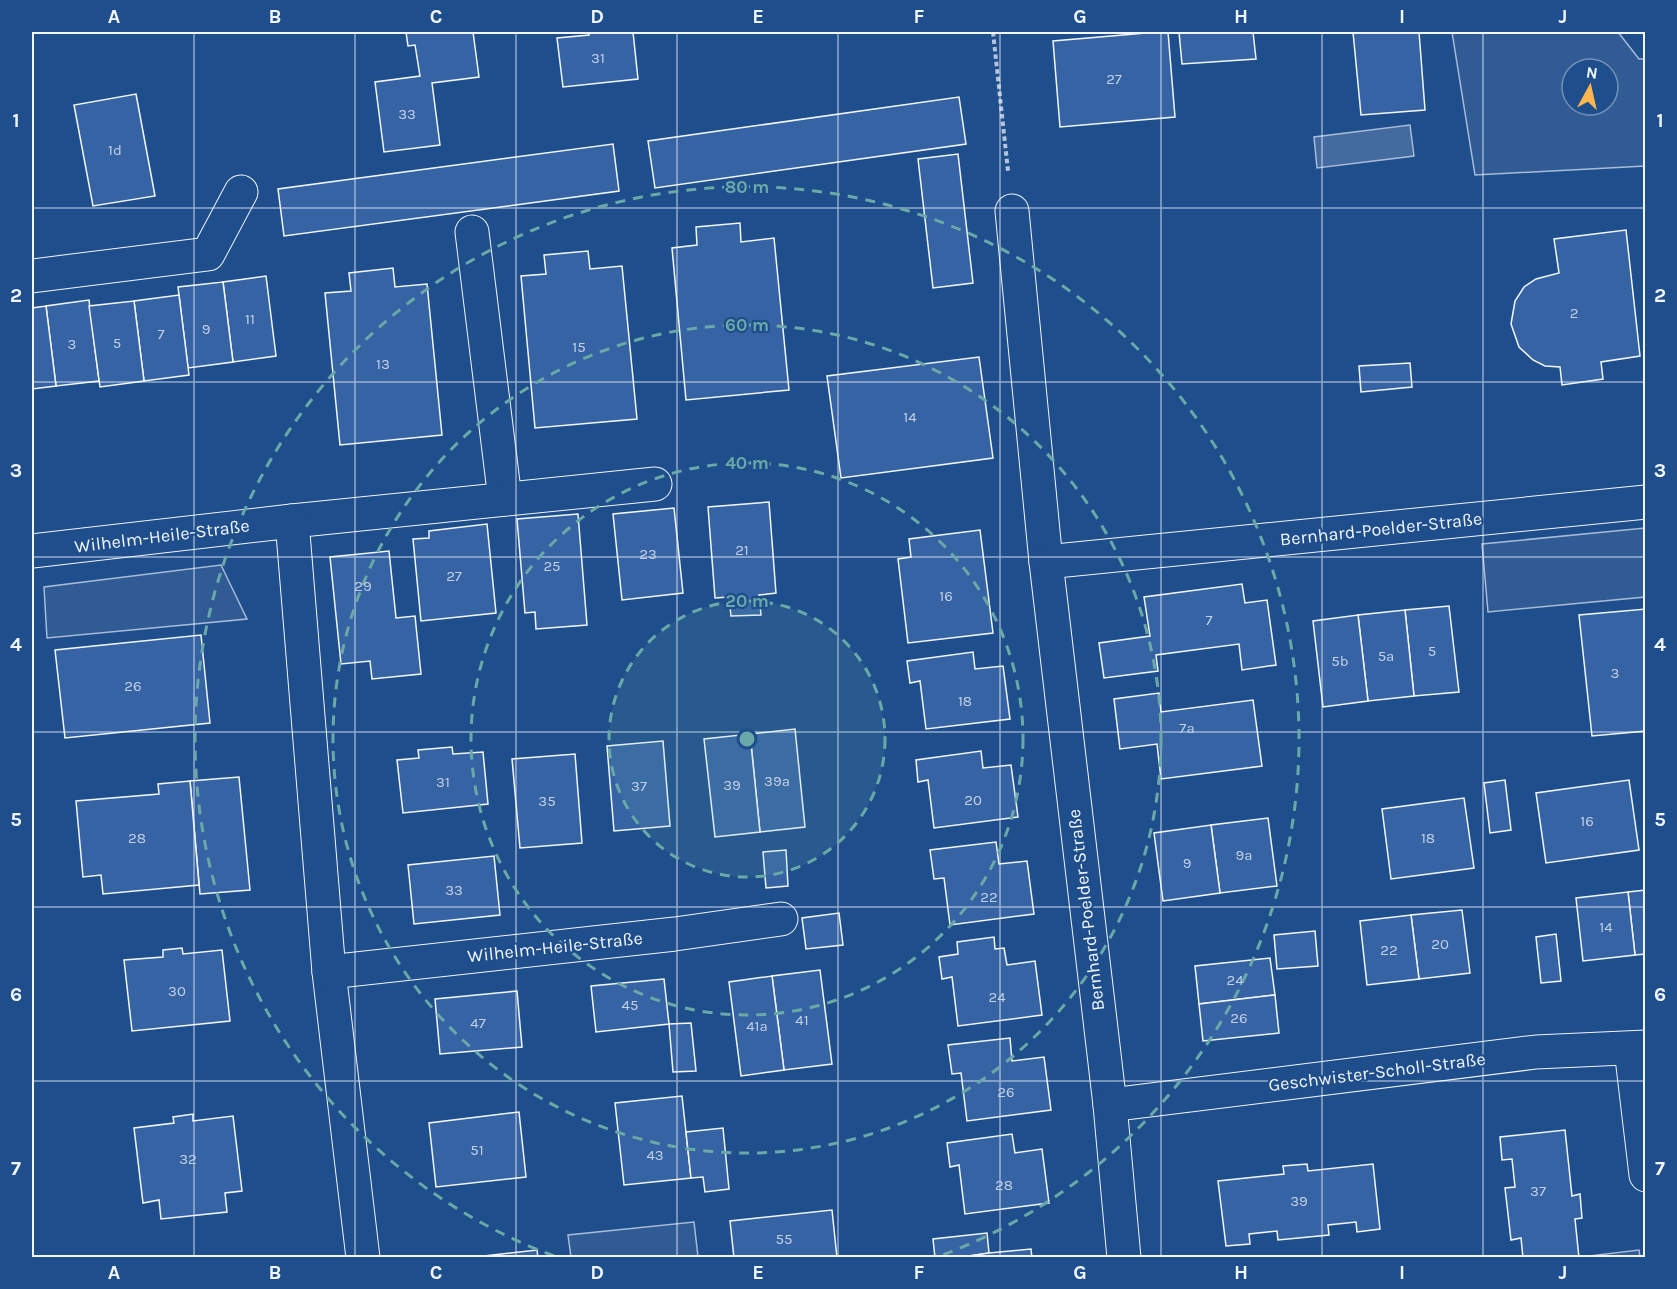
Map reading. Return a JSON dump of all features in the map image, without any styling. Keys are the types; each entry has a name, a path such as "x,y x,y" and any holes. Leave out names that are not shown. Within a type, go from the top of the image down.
{"street":[{"path":"32,276 208,254 241,192"},
{"name":"Bernhard-Poelder-Straße","path":"1012,211 1046,562 1110,1105 1124,1257"},
{"path":"472,232 505,499"},
{"name":"Wilhelm-Heile-Straße","path":"32,551 292,521 654,484"},
{"name":"Bernhard-Poelder-Straße","path":"1046,562 1646,502"},
{"path":"292,521 329,972 363,1257"},
{"name":"Wilhelm-Heile-Straße","path":"329,972 696,931 781,919"},
{"path":"1638,1048 1646,1174"},
{"name":"Geschwister-Scholl-Straße","path":"1110,1105 1536,1052 1638,1048"}],"path":[{"path":"993,32 1012,211"}],"shaded area":[{"path":"1452,32 1618,32 1639,59 1645,59 1645,166 1475,175"},
{"path":"1410,125 1414,156 1317,168 1314,137"},
{"path":"1645,528 1645,597 1488,612 1482,544"},
{"path":"221,565 247,619 47,638 44,587"},
{"path":"694,1222 698,1257 571,1257 568,1235"},
{"path":"1639,1250 1640,1257 1581,1257"}],"building":[{"path":"406,32 473,32 479,77 432,83 440,145 384,152 375,82 420,76 415,45 408,46"},
{"path":"588,32 633,32 638,79 563,87 557,38 589,35"},
{"path":"1168,32 1175,117 1060,127 1053,41"},
{"path":"1179,32 1253,32 1256,59 1182,64"},
{"path":"1353,32 1419,32 1425,110 1361,115"},
{"path":"136,94 155,196 93,206 74,105"},
{"path":"959,97 966,144 655,188 648,141"},
{"path":"613,144 619,191 284,236 278,189"},
{"path":"958,154 973,283 933,288 918,159"},
{"path":"740,223 741,242 774,238 789,390 686,400 672,248 697,245 696,227"},
{"path":"1626,230 1640,356 1601,362 1603,379 1562,385 1560,367 1545,366 1533,360 1519,347 1511,324 1515,301 1524,287 1536,279 1559,273 1554,239"},
{"path":"588,251 590,269 622,266 637,419 535,428 521,276 546,274 544,255"},
{"path":"393,268 395,287 427,284 442,435 340,445 325,293 351,291 349,273"},
{"path":"266,276 276,356 233,362 223,282"},
{"path":"223,282 233,362 188,368 178,287"},
{"path":"179,295 189,375 144,381 134,301"},
{"path":"89,300 99,381 56,386 46,306"},
{"path":"134,301 144,381 100,387 89,306"},
{"path":"46,306 56,386 32,389 32,308"},
{"path":"979,357 993,458 841,478 827,376"},
{"path":"1410,363 1412,387 1361,392 1359,366"},
{"path":"769,502 776,593 759,595 761,615 731,616 729,597 715,598 708,507"},
{"path":"674,508 683,593 622,600 613,514"},
{"path":"578,514 587,625 536,629 535,612 525,613 517,519"},
{"path":"487,524 496,613 421,621 413,539 429,538 429,531"},
{"path":"980,530 993,633 908,643 898,559 911,557 909,539"},
{"path":"389,551 396,618 415,616 421,674 372,679 370,661 341,664 330,557"},
{"path":"1242,584 1245,603 1267,600 1276,665 1242,670 1239,644 1156,655 1158,671 1104,678 1099,643 1150,636 1144,597"},
{"path":"1449,606 1459,692 1414,696 1405,610"},
{"path":"1646,609 1646,731 1592,736 1579,615"},
{"path":"1405,610 1414,696 1368,701 1358,615"},
{"path":"1358,615 1368,701 1323,707 1313,621"},
{"path":"201,635 210,723 65,738 55,650"},
{"path":"973,652 975,669 1003,666 1010,719 926,729 920,681 910,683 907,661"},
{"path":"1159,693 1161,712 1253,700 1262,766 1161,779 1157,744 1120,749 1114,699"},
{"path":"795,729 805,827 760,832 750,734"},
{"path":"750,734 760,832 715,837 704,739"},
{"path":"663,741 670,826 614,831 607,746"},
{"path":"452,747 453,754 483,752 488,804 403,813 397,760 419,758 418,750"},
{"path":"981,751 983,768 1011,765 1018,817 934,828 928,780 918,782 916,760"},
{"path":"575,754 582,843 520,848 512,759"},
{"path":"239,777 250,890 200,894 190,781"},
{"path":"1505,780 1511,830 1490,833 1484,783"},
{"path":"1629,780 1639,850 1546,863 1536,793"},
{"path":"190,781 199,885 103,894 101,875 83,877 76,801 159,794 158,784"},
{"path":"1464,798 1474,868 1391,879 1382,809"},
{"path":"1268,818 1277,886 1220,893 1211,825"},
{"path":"1211,825 1220,893 1163,901 1154,833"},
{"path":"996,842 999,864 1027,861 1034,914 950,925 944,878 934,879 930,850"},
{"path":"786,850 788,886 766,888 763,852"},
{"path":"494,856 500,915 414,924 408,865"},
{"path":"1646,890 1646,954 1635,955 1628,892"},
{"path":"1628,892 1635,955 1583,961 1576,898"},
{"path":"1462,910 1470,973 1419,979 1411,915"},
{"path":"839,913 843,945 806,949 802,918"},
{"path":"1411,915 1419,979 1367,985 1360,921"},
{"path":"1315,931 1318,966 1277,969 1274,935"},
{"path":"1556,934 1561,981 1541,983 1536,937"},
{"path":"994,937 995,949 1004,948 1007,965 1035,961 1042,1015 958,1026 952,977 942,979 939,957 958,954 957,942"},
{"path":"182,948 183,954 222,950 230,1021 132,1031 124,960 163,957 163,950"},
{"path":"1270,958 1275,995 1199,1004 1195,966"},
{"path":"820,970 832,1064 784,1070 772,976"},
{"path":"772,976 784,1070 741,1076 729,982"},
{"path":"664,979 669,1024 596,1032 591,986"},
{"path":"517,991 522,1047 440,1054 435,999"},
{"path":"1275,995 1279,1033 1203,1041 1199,1004"},
{"path":"691,1023 696,1071 673,1072 669,1024"},
{"path":"1010,1038 1012,1061 1044,1057 1051,1110 967,1121 961,1073 952,1074 948,1045"},
{"path":"682,1096 691,1178 624,1185 615,1103"},
{"path":"519,1112 526,1177 436,1187 429,1123"},
{"path":"193,1114 193,1121 233,1116 242,1191 225,1193 227,1212 161,1219 159,1200 143,1203 134,1128 174,1123 173,1117"},
{"path":"723,1128 729,1189 705,1192 703,1177 691,1178 686,1132"},
{"path":"1565,1130 1572,1196 1580,1194 1582,1218 1575,1219 1579,1258 1523,1258 1521,1238 1511,1240 1505,1188 1515,1187 1512,1159 1502,1160 1500,1137"},
{"path":"1012,1134 1015,1153 1042,1149 1049,1203 965,1214 959,1165 950,1167 947,1143"},
{"path":"1307,1164 1308,1171 1373,1164 1380,1229 1357,1232 1356,1222 1328,1225 1329,1235 1278,1240 1277,1231 1249,1234 1250,1244 1226,1246 1218,1181 1284,1174 1283,1166"},
{"path":"832,1210 837,1258 734,1258 730,1221"},
{"path":"987,1233 989,1253 956,1258 935,1258 933,1239"},
{"path":"1031,1249 1032,1258 956,1258 989,1253"},
{"path":"537,1250 538,1258 466,1258"}]}
